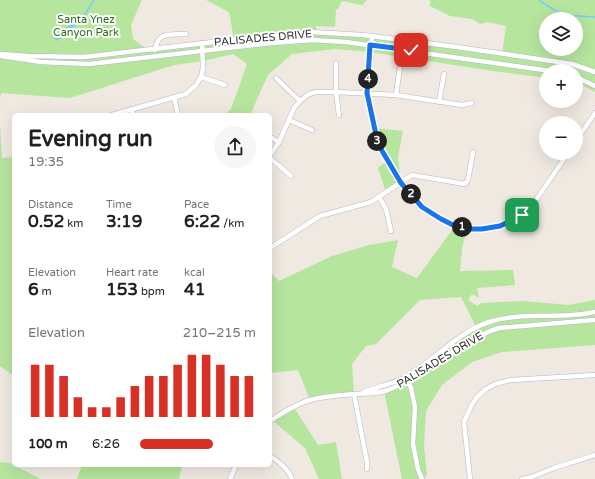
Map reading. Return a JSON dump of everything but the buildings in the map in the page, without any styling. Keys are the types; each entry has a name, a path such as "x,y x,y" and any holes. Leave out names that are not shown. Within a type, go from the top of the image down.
{"street":[{"name":"PALISADES DRIVE","path":"0,55 84,57 312,32 372,37 520,55 572,64 595,72"},
{"path":"312,32 313,40"},
{"path":"155,57 155,49 160,38 164,35 186,34"},
{"path":"372,37 370,45 367,93 378,144 401,183 422,207 455,226 467,229 482,229 500,226 520,217 532,206 563,160"},
{"name":"PALISADES DRIVE","path":"0,55 41,62 83,64 202,52 272,43 313,40 370,45 539,69"},
{"path":"119,113 186,94 196,85 201,77 203,68 202,43"},
{"path":"336,63 336,92 339,115"},
{"path":"396,95 400,67"},
{"path":"439,102 444,74"},
{"path":"201,77 225,85"},
{"path":"276,78 300,101"},
{"path":"583,80 595,86"},
{"path":"272,153 279,142 294,108 309,94 316,92 396,95 462,106 472,103"},
{"path":"174,97 178,113"},
{"path":"132,109 133,113"},
{"path":"583,131 595,113"},
{"path":"289,120 312,130"},
{"path":"272,138 279,142"},
{"path":"272,247 320,216 371,202 412,175 465,184 468,180 473,152"},
{"path":"272,158 291,176"},
{"path":"378,197 386,209 391,231"},
{"name":"PALISADES DRIVE","path":"407,379 467,332 489,322 512,317 595,312"},
{"name":"PALISADES DRIVE","path":"272,420 293,406 310,400 384,391 486,332 510,326 585,322 595,320"},
{"path":"470,479 464,422 471,406 486,389 495,384 511,380 595,375"},
{"path":"407,379 411,388 415,407 413,444 414,455 422,479"},
{"path":"356,394 367,469"},
{"path":"522,479 529,478 554,468 595,455"},
{"path":"272,458 290,473 292,479"},
{"path":"230,479 235,467"}],"green space":[{"name":"Santa Ynez Canyon Park","path":"0,0 142,0 131,25 133,39 148,50 233,40 229,12 206,0 367,0 362,5 342,1 338,9 336,9 335,27 316,26 316,33 363,35 502,55 506,26 487,22 480,24 472,19 450,16 430,6 430,0 595,0 595,92 583,86 583,64 539,64 539,77 370,52 335,49 292,54 268,75 251,113 226,113 231,109 247,64 233,54 203,61 174,65 70,98 1,93 0,99"},
{"path":"0,126 2,158 12,157 12,375 0,366"},
{"path":"374,128 403,131 398,157 401,183 386,192 378,168 388,160"},
{"path":"455,226 467,229 462,248 460,271 513,270 515,285 477,288 479,298 472,294 468,300 477,306 481,303 523,301 569,305 595,300 595,345 502,352 472,362 442,385 426,411 424,445 427,475 424,479 402,479 384,391 401,385 406,377 476,327 461,297 420,300 376,344 366,346 352,364 354,394 310,400 298,370 272,373 272,274 279,281 332,256 369,245 398,240 392,267 417,278"},
{"path":"293,406 318,445 336,442 342,479 319,479 305,448 272,420"},
{"path":"0,462 9,463 12,464 12,467 17,467 41,479 0,479"},
{"path":"81,467 182,467 179,479 77,479"}],"water":[{"path":"78,18 81,21 57,41 54,38"}],"waterway":[{"path":"80,19 84,16 94,0"},
{"path":"539,0 562,15 595,17"}],"route":[{"path":"411,50 370,45 367,93 370,110 378,144 401,183 422,207 455,226 467,229 482,229 500,226 522,215"}]}
